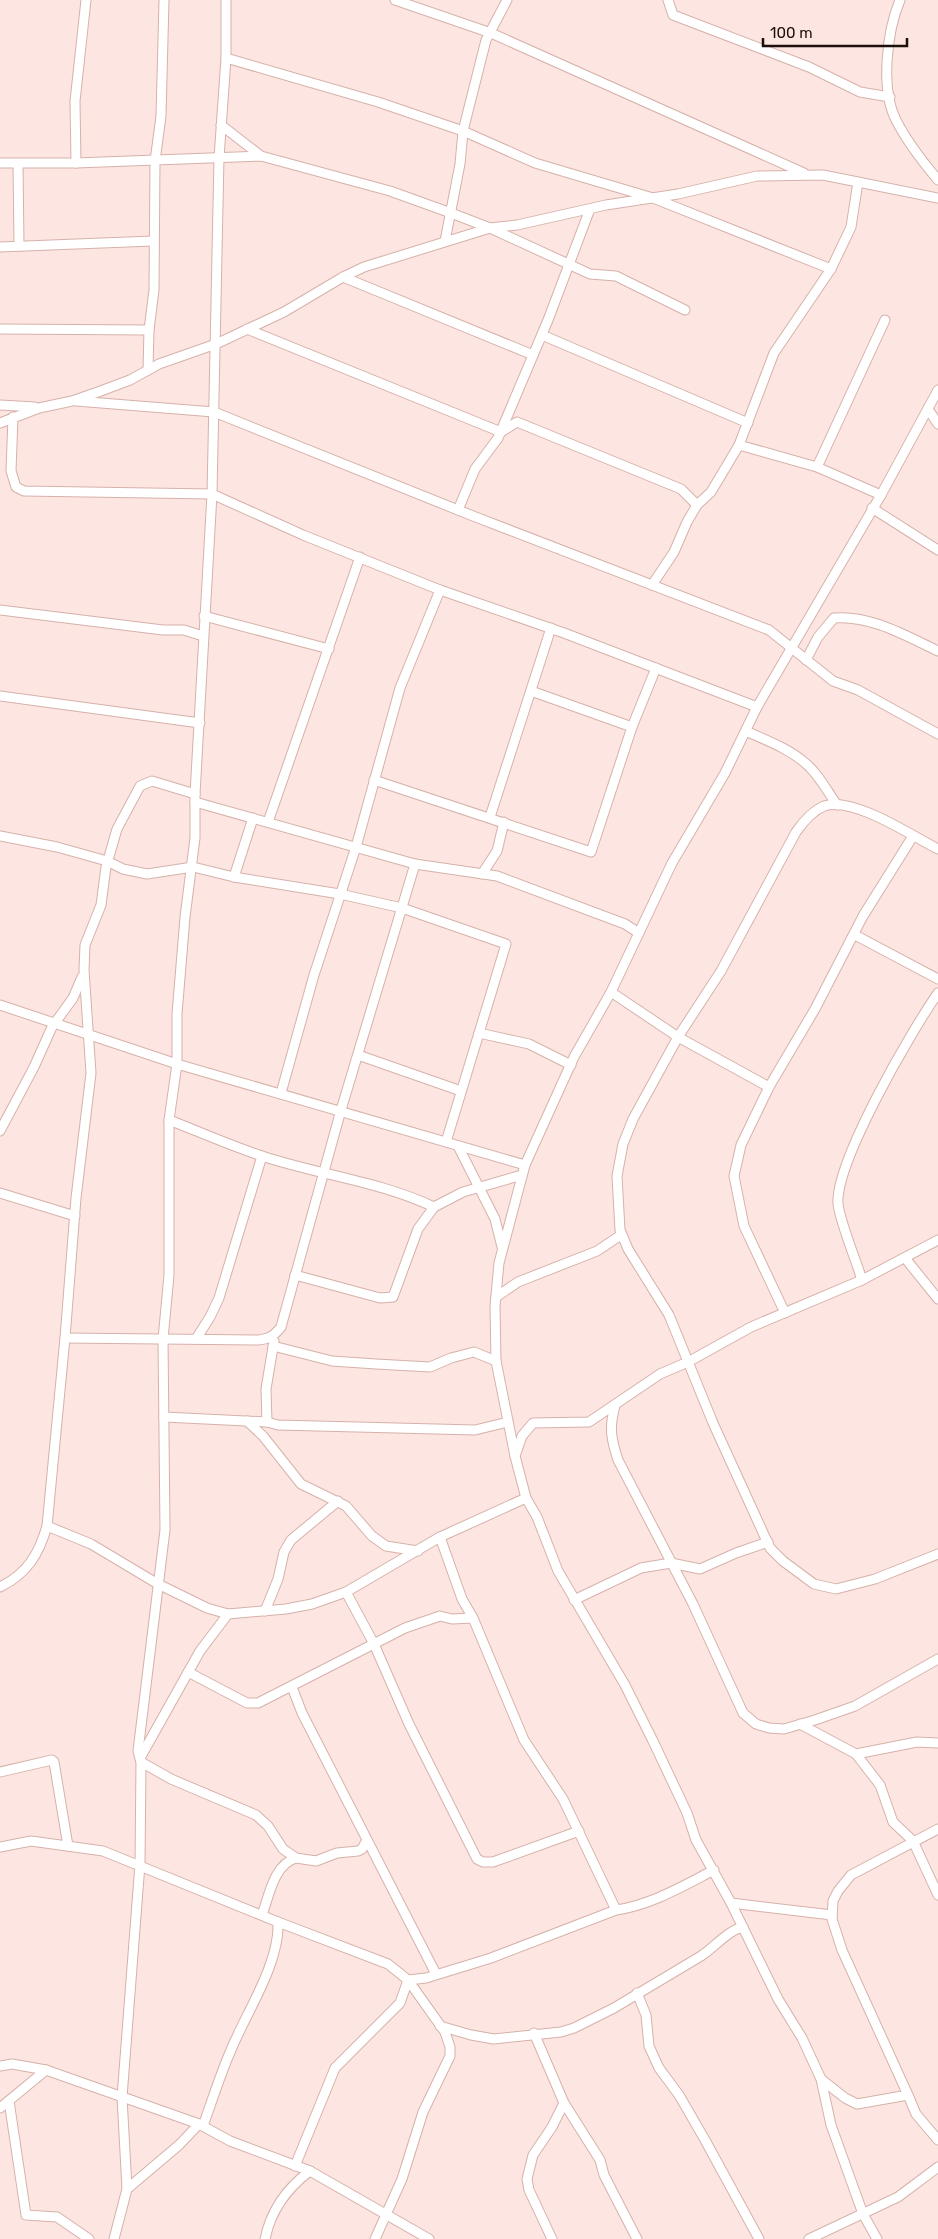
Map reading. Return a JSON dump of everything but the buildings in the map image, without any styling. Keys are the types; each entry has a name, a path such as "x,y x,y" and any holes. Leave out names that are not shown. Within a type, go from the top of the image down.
{"street":[{"path":"76,163 75,101 86,0"},
{"path":"148,370 149,330 154,290 155,161 161,116 164,0"},
{"path":"114,2239 126,2189 122,2097 140,1864 140,1760 138,1751 165,1530 163,1339 169,1275 169,1120 177,1064 177,1014 185,917 193,866 204,616 212,494 219,158 226,58 226,0"},
{"path":"395,0 491,32 809,175"},
{"path":"446,241 460,164 463,131 486,40 507,0"},
{"path":"668,0 673,15 810,67 860,92 890,98"},
{"path":"900,0 892,19 888,56 890,98 895,118 920,159 938,180"},
{"path":"226,58 378,102 463,131 535,163 652,198 831,269"},
{"path":"221,125 261,156"},
{"path":"0,163 155,161 261,156 390,191 451,213 490,228 569,266 590,274 616,276 685,310"},
{"path":"18,164 19,246"},
{"path":"0,423 39,408 72,401 130,380 148,370 216,344 284,312 343,277 364,268 490,228 516,225 757,176 823,175 937,195"},
{"path":"652,585 674,552 687,522 697,505 711,492 739,445 774,353 831,269 851,227 858,182"},
{"path":"458,510 475,470 501,432 542,335 590,209"},
{"path":"0,247 153,241"},
{"path":"343,277 533,355"},
{"path":"816,467 885,320"},
{"path":"0,329 149,330"},
{"path":"247,329 501,432"},
{"path":"542,335 748,423"},
{"path":"877,2239 863,2214 831,2125 821,2079 714,1870 696,1840 687,1813 625,1685 558,1571 536,1517 526,1498 515,1456 496,1361 496,1297 502,1250 525,1165 571,1064 611,992 672,863 725,773 757,707 881,495 938,390"},
{"path":"72,401 214,412 458,510 768,630 833,681 858,690 938,734"},
{"path":"0,405 39,408"},
{"path":"928,409 938,424"},
{"path":"13,417 11,471 16,487 24,491 212,494 303,536 440,590 551,628 757,707"},
{"path":"501,432 517,422 681,488 697,505"},
{"path":"739,445 816,467 881,495"},
{"path":"872,508 938,550"},
{"path":"268,822 360,557"},
{"path":"281,1093 314,975 356,847 400,688 440,590"},
{"path":"0,610 163,630 184,630 203,636"},
{"path":"204,616 329,649"},
{"path":"806,660 818,637 834,618 845,617 881,626 938,651"},
{"path":"490,818 551,628"},
{"path":"374,780 591,852 632,727 656,668"},
{"path":"531,692 632,727"},
{"path":"0,696 200,723"},
{"path":"746,731 783,748 804,762 819,778 837,805"},
{"path":"0,1587 26,1570 39,1548 47,1526 66,1338 75,1216 91,1073 90,1036 84,970 85,945 101,905 107,861 117,829 136,792 144,782 152,781 253,818 415,864 497,876 616,920 639,933"},
{"path":"938,849 867,812 837,805 825,806 813,813 796,832 721,971 678,1037 646,1094 623,1144 617,1176 620,1234 667,1311 713,1423 768,1542 783,1562 805,1579 828,1588 845,1587 875,1579 938,1554"},
{"path":"234,877 253,818"},
{"path":"482,874 497,852 504,822"},
{"path":"0,836 57,848 107,861 123,869 147,874 193,866 234,877 340,894 402,908 506,944 446,1142"},
{"path":"785,1313 744,1226 734,1176 741,1144 769,1087 870,906 914,836"},
{"path":"267,1422 266,1389 275,1335 280,1327 341,1110 415,864"},
{"path":"855,935 938,979"},
{"path":"0,1131 54,1024 76,993 84,970"},
{"path":"611,992 678,1037 769,1087"},
{"path":"862,1280 838,1204 840,1182 848,1158 875,1103 924,1014 938,993"},
{"path":"0,1005 177,1064 341,1110 525,1165"},
{"path":"479,1033 529,1044 571,1064"},
{"path":"358,1054 461,1091"},
{"path":"169,1120 262,1156 362,1181 409,1195 434,1207"},
{"path":"458,1146 495,1218 502,1250"},
{"path":"196,1339 210,1318 219,1298 262,1156"},
{"path":"295,1276 380,1298 393,1297 418,1229 434,1207 463,1192 522,1175"},
{"path":"0,1193 75,1216"},
{"path":"496,1297 518,1282 597,1251 620,1234"},
{"path":"515,1456 522,1436 532,1422 589,1422 660,1374 688,1362 751,1327 862,1280 938,1240"},
{"path":"905,1258 938,1299"},
{"path":"66,1338 266,1340 275,1335"},
{"path":"273,1346 332,1361 358,1363 430,1367 474,1352 496,1361"},
{"path":"615,1406 610,1421 610,1437 618,1460 693,1604 743,1714 756,1724 768,1728 784,1729 855,1706 938,1659"},
{"path":"164,1418 267,1422 278,1425 475,1430 508,1422"},
{"path":"247,1421 262,1436 301,1484 338,1501 354,1514 378,1542 394,1548 418,1551"},
{"path":"47,1526 91,1544 158,1584 207,1608 228,1614 312,1604 346,1592 440,1537 526,1498"},
{"path":"265,1611 278,1579 286,1547 291,1540 338,1501"},
{"path":"440,1537 462,1599 473,1618 524,1740 563,1799 616,1910"},
{"path":"574,1600 641,1568 671,1563 700,1569 736,1553 768,1542"},
{"path":"346,1592 374,1644 409,1724 476,1859 483,1862 493,1862 579,1831"},
{"path":"140,1760 200,1651 228,1614"},
{"path":"188,1672 253,1704 263,1702 405,1628 440,1616 452,1619 473,1618"},
{"path":"292,1687 296,1700 436,1974"},
{"path":"800,1724 856,1754 880,1785 893,1822 913,1841 938,1896"},
{"path":"856,1754 917,1742 938,1742"},
{"path":"0,1772 52,1760 54,1762 68,1846"},
{"path":"140,1760 171,1779 256,1815 268,1826 283,1849 296,1858 316,1861 337,1854 358,1851 362,1849 367,1840"},
{"path":"938,1829 850,1875 833,1901 832,1915 842,1950 916,2114 938,2140"},
{"path":"0,1847 31,1841 103,1850 278,1922 388,1964 408,1980 448,2039 450,2056 423,2112 402,2179 375,2239"},
{"path":"262,1915 277,1874 290,1860 296,1858"},
{"path":"408,1980 426,1978 491,1958 616,1910 627,1908 674,1891 714,1870"},
{"path":"731,1903 832,1915"},
{"path":"126,2189 179,2146 201,2125 230,2050 266,1972 277,1939 278,1922"},
{"path":"440,2026 494,2039 534,2033 560,2032 574,2028 715,1948 733,1930 743,1927"},
{"path":"295,2166 335,2068 400,2003 408,1980"},
{"path":"637,1993 646,2015 649,2046 659,2068 679,2096 705,2140 759,2239"},
{"path":"534,2033 564,2103 600,2160 604,2175 637,2239"},
{"path":"0,2066 12,2064 46,2070 201,2125 230,2141 310,2171 429,2239"},
{"path":"0,2108 46,2070"},
{"path":"821,2079 845,2098 858,2104 908,2095"},
{"path":"9,2101 26,2215 58,2217 90,2239"},
{"path":"552,2239 529,2190 527,2178 533,2155 552,2127 564,2103"},
{"path":"809,2239 898,2197 938,2167"},
{"path":"265,2239 283,2195 293,2184 310,2171"}]}
